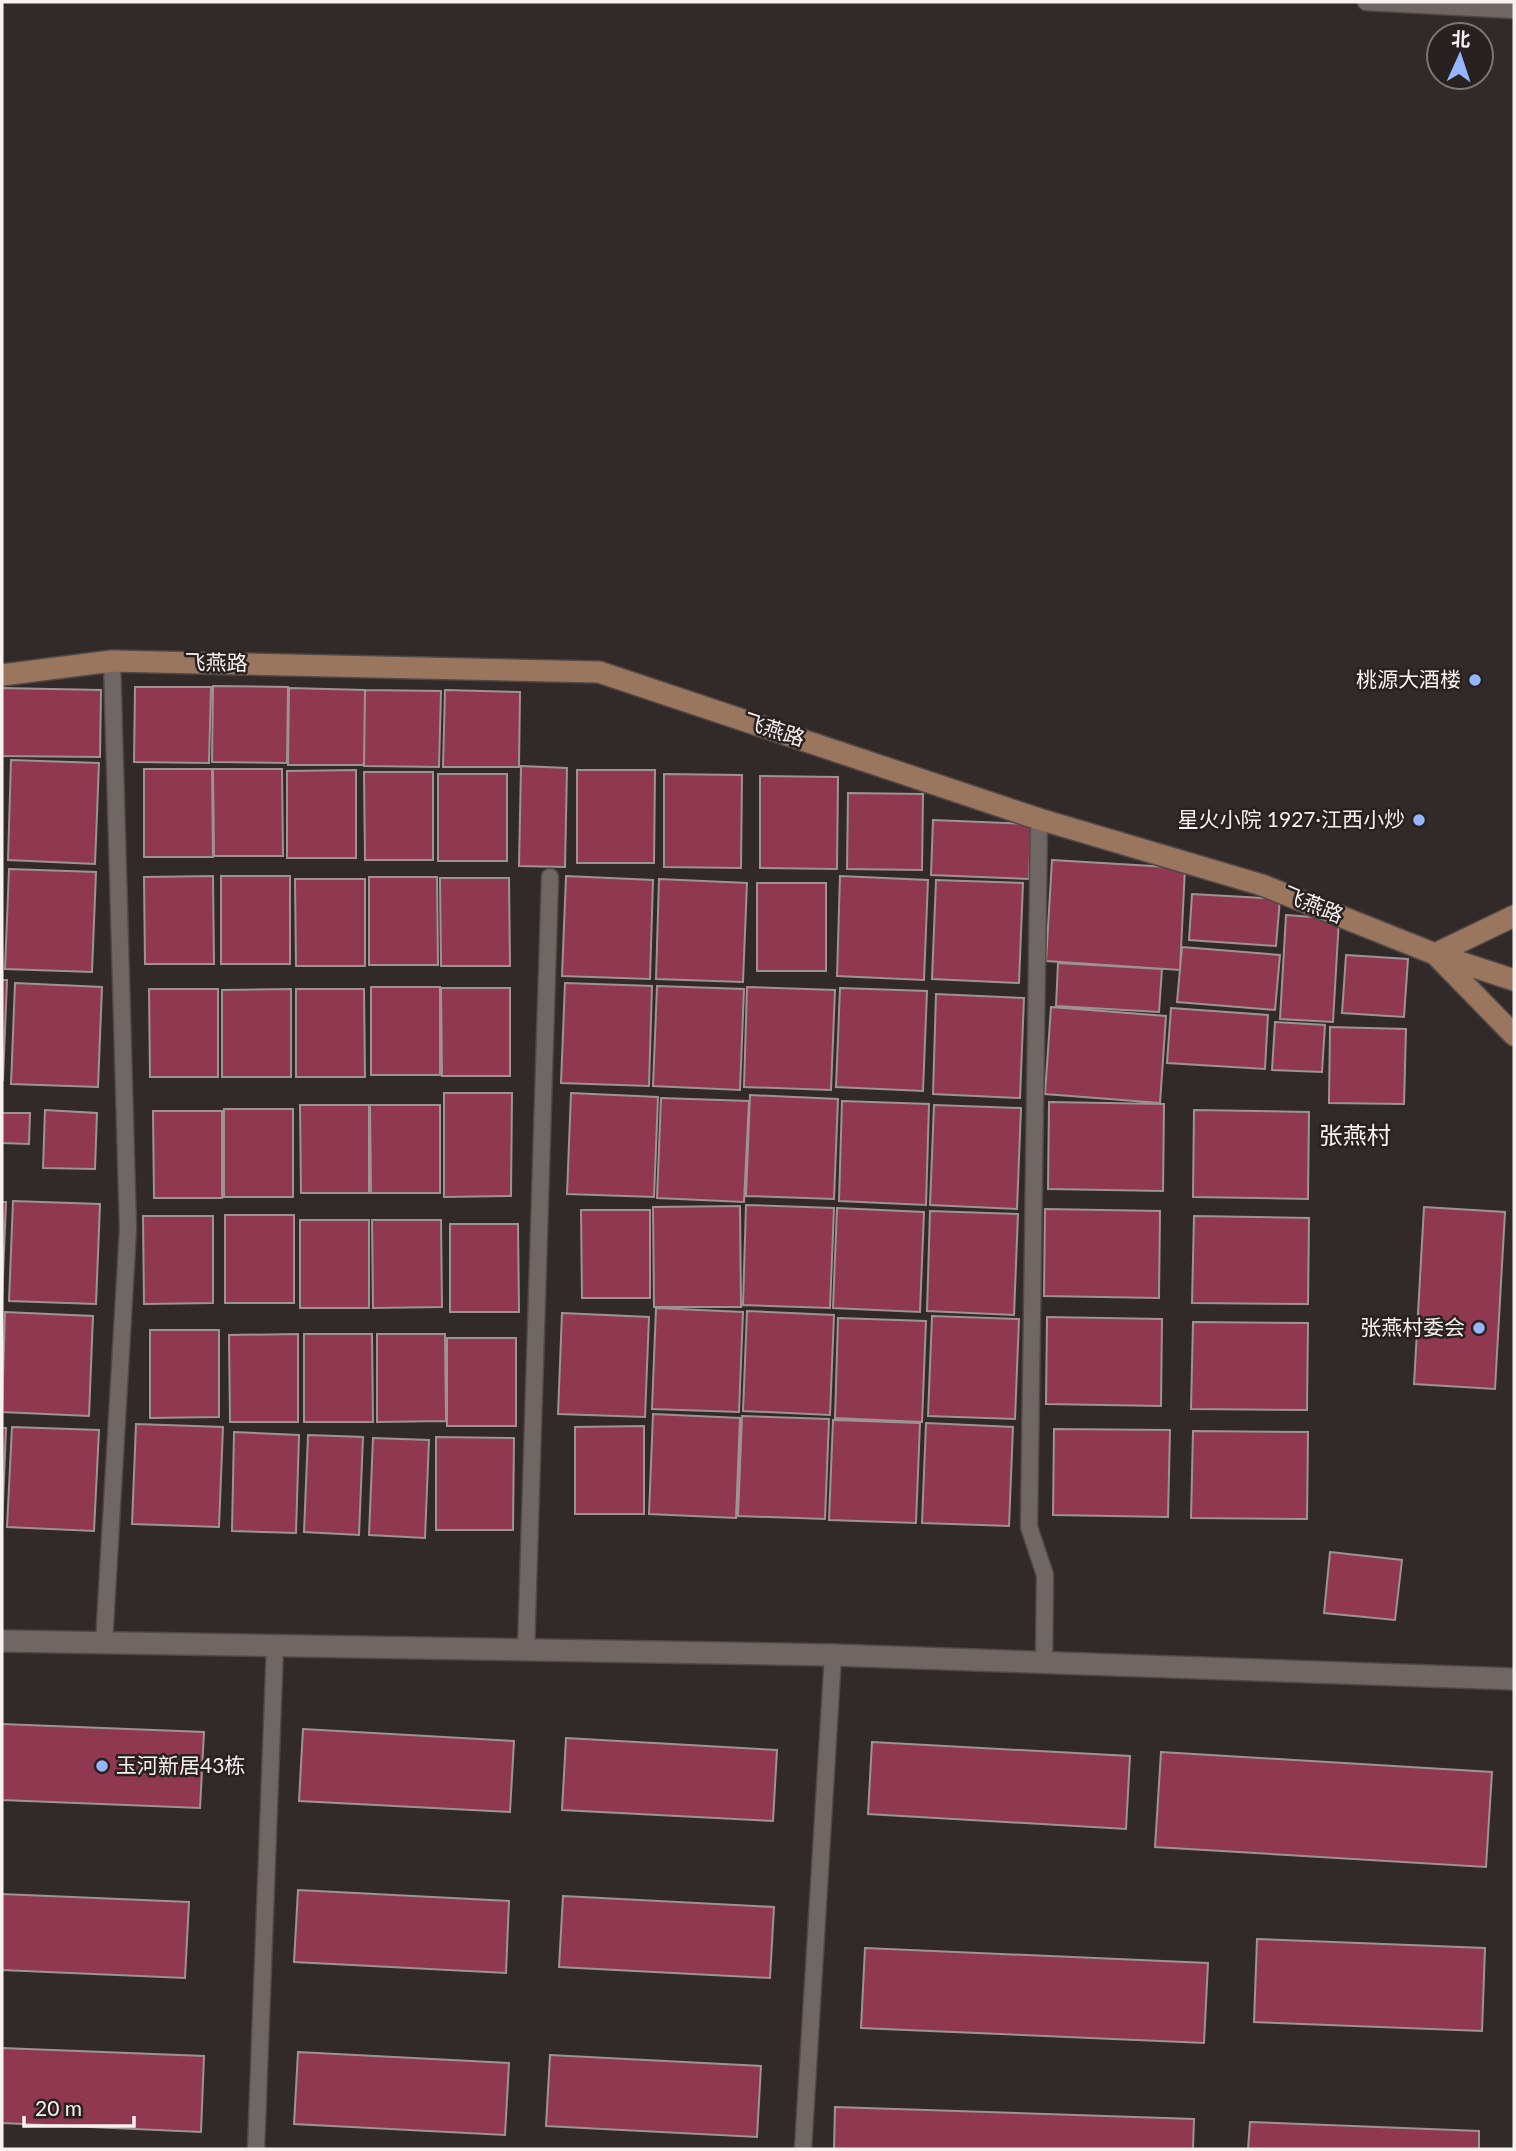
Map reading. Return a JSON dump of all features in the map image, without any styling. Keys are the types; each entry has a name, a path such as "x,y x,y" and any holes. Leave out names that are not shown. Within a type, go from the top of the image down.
{"street":[{"name":"飞燕路","path":"2,675 112,661 599,671 1038,819 1262,885 1435,954 1514,980"},
{"path":"1514,916 1435,954 1514,1035"},
{"path":"2,1641 833,1655 1514,1679"}],"lane":[{"path":"1366,2 1514,10"},
{"path":"104,1643 128,1229 112,661"},
{"path":"1038,819 1029,1528 1045,1575 1044,1663"},
{"path":"526,1650 550,877"},
{"path":"256,2149 275,1646"},
{"path":"803,2149 833,1655"}],"building":[{"path":"213,686 288,687 287,763 212,762"},
{"path":"135,687 211,687 209,763 134,762"},
{"path":"2,688 101,690 100,757 2,756"},
{"path":"289,688 365,690 364,765 288,765"},
{"path":"365,690 441,691 439,767 364,766"},
{"path":"445,690 520,692 519,767 443,767"},
{"path":"11,760 99,763 95,864 8,860"},
{"path":"521,766 567,768 565,867 519,866"},
{"path":"144,769 212,769 213,857 144,857"},
{"path":"213,769 282,769 283,856 214,856"},
{"path":"356,770 356,858 287,858 287,771"},
{"path":"577,770 655,770 654,863 577,863"},
{"path":"364,772 433,772 433,860 365,860"},
{"path":"438,774 507,774 507,861 438,861"},
{"path":"664,774 742,775 741,868 664,867"},
{"path":"760,776 838,777 837,869 760,868"},
{"path":"848,793 923,794 922,870 847,869"},
{"path":"933,820 1031,824 1029,879 931,875"},
{"path":"1052,860 1185,868 1180,970 1046,961"},
{"path":"9,869 96,872 92,972 5,969"},
{"path":"213,876 214,964 145,964 144,877"},
{"path":"221,876 290,876 290,964 221,964"},
{"path":"566,876 653,880 650,979 562,976"},
{"path":"840,876 928,880 924,980 837,976"},
{"path":"369,877 437,877 438,965 369,965"},
{"path":"440,878 509,878 510,966 441,966"},
{"path":"295,879 365,879 365,966 296,966"},
{"path":"659,879 747,883 743,982 656,979"},
{"path":"936,880 1023,883 1019,983 932,979"},
{"path":"757,883 826,883 826,971 757,971"},
{"path":"1192,894 1280,899 1276,946 1189,940"},
{"path":"1286,915 1339,919 1333,1022 1280,1019"},
{"path":"1182,947 1280,955 1275,1010 1177,1002"},
{"path":"1346,955 1408,959 1404,1017 1342,1013"},
{"path":"1058,963 1162,969 1159,1012 1056,1006"},
{"path":"2,980 7,980 3,1080 2,1080"},
{"path":"15,983 102,987 98,1087 11,1084"},
{"path":"565,983 652,986 649,1086 561,1083"},
{"path":"657,986 744,989 740,1090 653,1086"},
{"path":"371,987 440,987 440,1075 371,1075"},
{"path":"747,987 835,990 831,1090 744,1087"},
{"path":"441,988 510,988 510,1076 442,1076"},
{"path":"840,988 927,991 923,1091 836,1087"},
{"path":"149,989 218,989 218,1077 150,1077"},
{"path":"291,989 291,1077 222,1077 222,990"},
{"path":"296,989 364,989 365,1077 296,1077"},
{"path":"936,994 1024,998 1020,1098 933,1094"},
{"path":"1051,1007 1166,1016 1160,1103 1045,1094"},
{"path":"1171,1008 1268,1015 1265,1069 1167,1063"},
{"path":"1275,1022 1325,1025 1322,1072 1272,1070"},
{"path":"1330,1027 1406,1029 1404,1104 1329,1103"},
{"path":"444,1093 512,1093 511,1196 444,1197"},
{"path":"571,1093 658,1097 654,1197 567,1194"},
{"path":"750,1095 838,1099 834,1199 746,1196"},
{"path":"661,1098 749,1101 744,1202 657,1198"},
{"path":"842,1101 929,1104 926,1205 839,1201"},
{"path":"1049,1102 1164,1104 1163,1191 1048,1189"},
{"path":"300,1105 369,1105 369,1193 301,1193"},
{"path":"370,1105 440,1105 440,1193 371,1193"},
{"path":"934,1105 1021,1108 1017,1209 930,1205"},
{"path":"224,1109 293,1109 293,1197 224,1197"},
{"path":"45,1110 97,1113 95,1169 43,1168"},
{"path":"1194,1110 1309,1112 1308,1199 1193,1197"},
{"path":"153,1111 222,1111 222,1198 154,1198"},
{"path":"2,1113 30,1113 29,1144 2,1143"},
{"path":"13,1201 100,1204 96,1304 9,1301"},
{"path":"2,1202 6,1202 2,1302"},
{"path":"746,1205 834,1208 830,1308 743,1305"},
{"path":"740,1206 741,1307 654,1307 653,1207"},
{"path":"1424,1207 1505,1212 1495,1389 1414,1384"},
{"path":"837,1208 924,1212 920,1312 833,1308"},
{"path":"1045,1209 1160,1211 1159,1298 1044,1296"},
{"path":"581,1210 650,1210 650,1298 582,1298"},
{"path":"930,1211 1018,1214 1014,1315 927,1311"},
{"path":"225,1215 294,1215 294,1303 225,1303"},
{"path":"143,1216 213,1216 213,1303 144,1304"},
{"path":"1194,1216 1309,1218 1308,1304 1192,1303"},
{"path":"300,1220 369,1220 369,1308 300,1308"},
{"path":"372,1220 441,1220 442,1307 373,1308"},
{"path":"450,1224 518,1224 519,1312 450,1312"},
{"path":"656,1308 743,1312 739,1412 652,1409"},
{"path":"747,1311 834,1315 830,1415 743,1411"},
{"path":"5,1312 93,1316 89,1416 2,1412"},
{"path":"562,1313 649,1317 645,1417 558,1414"},
{"path":"932,1316 1019,1319 1015,1419 928,1416"},
{"path":"1047,1317 1162,1319 1161,1406 1046,1404"},
{"path":"838,1318 926,1321 922,1422 835,1418"},
{"path":"1193,1322 1308,1323 1307,1410 1191,1409"},
{"path":"150,1330 219,1330 219,1417 150,1418"},
{"path":"298,1334 298,1422 230,1422 229,1335"},
{"path":"304,1334 372,1334 373,1422 304,1422"},
{"path":"377,1334 445,1334 446,1421 377,1422"},
{"path":"447,1338 516,1338 516,1426 447,1426"},
{"path":"653,1414 740,1418 736,1518 649,1514"},
{"path":"742,1416 829,1419 825,1519 738,1516"},
{"path":"833,1420 920,1423 916,1523 829,1520"},
{"path":"926,1423 1013,1427 1009,1526 922,1523"},
{"path":"136,1424 223,1427 219,1527 132,1524"},
{"path":"644,1426 644,1514 575,1514 575,1427"},
{"path":"12,1427 99,1430 94,1531 7,1527"},
{"path":"2,1428 6,1428 2,1528"},
{"path":"1054,1429 1170,1430 1168,1517 1053,1515"},
{"path":"1193,1431 1308,1432 1307,1519 1191,1518"},
{"path":"234,1432 299,1435 296,1533 232,1531"},
{"path":"308,1435 363,1437 359,1535 304,1532"},
{"path":"436,1437 514,1438 513,1530 436,1530"},
{"path":"373,1438 429,1440 425,1538 369,1535"},
{"path":"1330,1552 1402,1560 1395,1620 1324,1613"},
{"name":"玉河新居43栋","path":"2,1724 204,1732 200,1808 2,1800"},
{"path":"303,1729 514,1741 510,1812 299,1801"},
{"path":"566,1738 777,1750 773,1821 562,1810"},
{"path":"872,1742 1130,1756 1126,1829 868,1814"},
{"path":"1161,1752 1492,1772 1486,1867 1155,1847"},
{"path":"298,1890 509,1901 506,1973 294,1962"},
{"path":"2,1894 189,1902 185,1978 2,1970"},
{"path":"563,1896 774,1907 770,1978 559,1967"},
{"path":"1257,1939 1485,1948 1482,2031 1254,2022"},
{"path":"865,1948 1208,1963 1204,2043 861,2028"},
{"path":"2,2048 204,2056 201,2132 2,2123"},
{"path":"298,2052 509,2063 505,2135 294,2124"},
{"path":"550,2055 761,2066 757,2137 546,2126"},
{"path":"835,2107 1194,2119 1193,2149 834,2149"},
{"path":"1250,2122 1479,2131 1479,2149 1248,2149"}],"place":[{"name":"桃源大酒楼","path":"1475,680"},
{"name":"星火小院 1927·江西小炒","path":"1419,820"},
{"name":"张燕村委会","path":"1479,1328"},
{"name":"玉河新居43栋","path":"102,1766"}],"district":[{"name":"张燕村","path":"1355,1136"}]}
